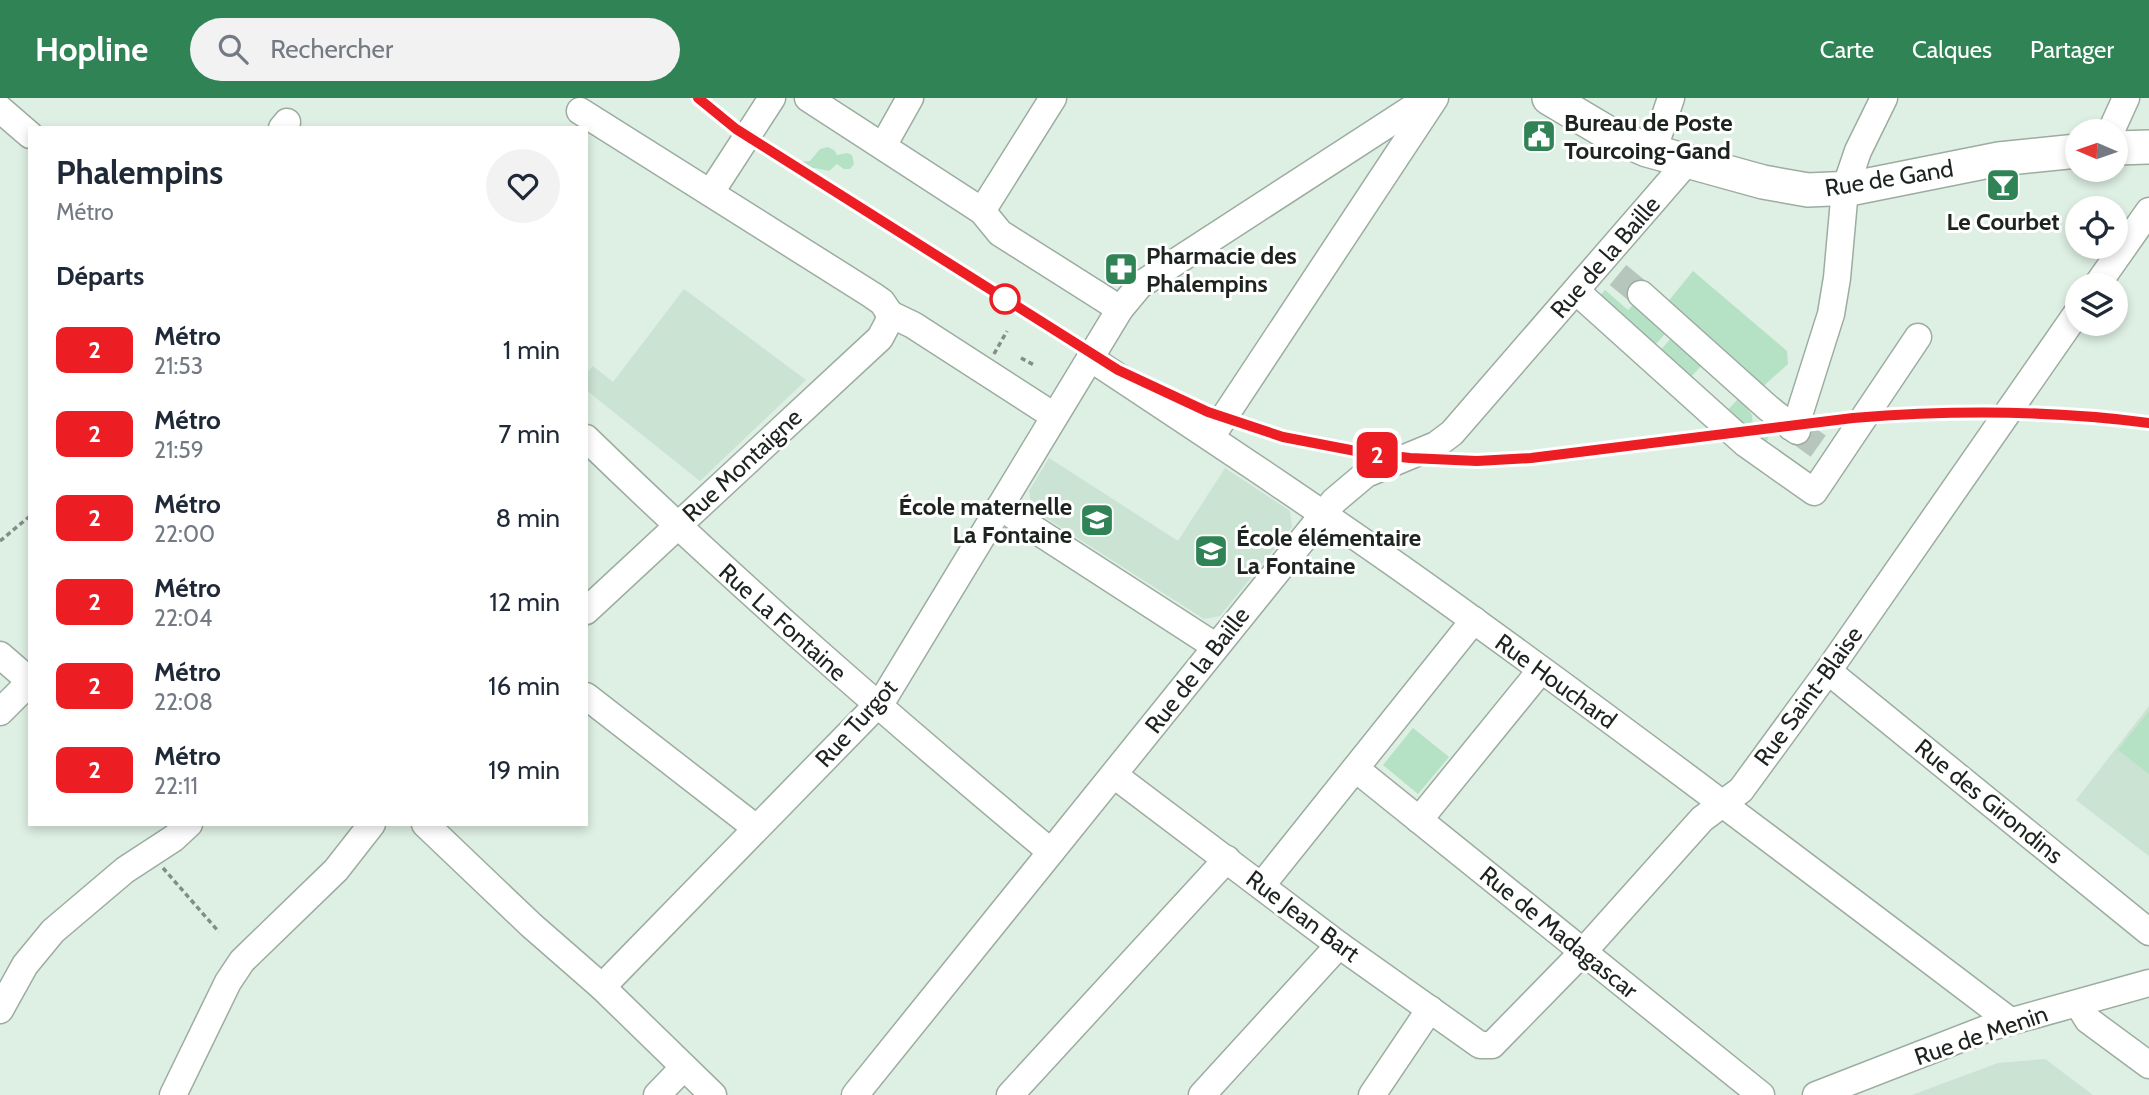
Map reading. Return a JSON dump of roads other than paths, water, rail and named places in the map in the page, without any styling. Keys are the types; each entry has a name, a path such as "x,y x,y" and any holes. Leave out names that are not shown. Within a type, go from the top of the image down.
{"main road":[{"name":"Rue de Gand","path":"1549,98 1608,133 1653,152 1780,186 1808,190 1844,189 1999,159 2065,152"},
{"path":"2128,148 2149,147"}],"street":[{"path":"711,192 772,98"},
{"path":"808,98 982,211 1000,233 1120,309"},
{"path":"883,146 910,98"},
{"path":"982,211 1053,98"},
{"name":"Rue Turgot","path":"602,987 890,690 1120,309 1140,285 1428,98"},
{"path":"1211,437 1435,98"},
{"path":"1653,152 1671,98"},
{"path":"1641,294 1794,429 1831,314 1837,278 1844,189 1857,150 1884,98"},
{"path":"2116,119 2126,98"},
{"path":"0,109 28,133"},
{"path":"579,112 711,192 882,302 902,320 1054,416"},
{"name":"Rue de la Baille","path":"855,1095 1323,514 1342,493 1366,474 1436,445 1452,433 1576,291 1610,268 1687,162"},
{"path":"2105,273 2149,211"},
{"path":"1576,291 1746,444 1814,492 1829,454 1918,337"},
{"name":"Rue Montaigne","path":"588,609 902,320"},
{"name":"Rue Saint-Blaise","path":"1496,1043 1583,952 1702,819 1741,790 1828,671 2065,330"},
{"name":"Rue Houchard","path":"1090,358 1211,437 1474,620 2010,1021"},
{"name":"Rue La Fontaine","path":"588,440 677,526 877,706 1051,852"},
{"path":"1000,507 1215,646"},
{"path":"1262,885 1474,620"},
{"path":"0,655 28,680"},
{"path":"1419,820 1541,670"},
{"name":"Rue des Girondins","path":"1828,671 2149,932"},
{"path":"0,712 28,684"},
{"path":"588,698 757,828"},
{"name":"Rue de Madagascar","path":"1356,769 1761,1095"},
{"name":"Rue Jean Bart","path":"1114,775 1339,945 1480,1045 1496,1043"},
{"path":"0,1010 25,965 53,931 125,870 167,844 187,826"},
{"path":"173,1095 228,982 242,961 336,870 370,826"},
{"path":"427,826 531,925 602,987 713,1095"},
{"path":"1010,1095 1227,859"},
{"path":"1202,1095 1339,945"},
{"name":"Rue de Menin","path":"1816,1095 2010,1021 2149,983"},
{"path":"2078,1004 2088,1020 2149,1065"},
{"path":"1372,1095 1430,1009"},
{"path":"657,1095 684,1067"}],"tunnel":[{"path":"1618,275 1641,294"},
{"path":"1797,431 1821,448"}],"metro line":[{"name":"2","path":"698,98 736,129 1118,370 1208,412 1283,437 1322,446 1410,458 1477,461 1531,458 1853,418 1897,415 1975,412 2095,417 2149,423"}],"place":[{"name":"Bureau de Poste Tourcoing-Gand","path":"1539,136"},
{"name":"Le Courbet","path":"2003,185"},
{"name":"Pharmacie des Phalempins","path":"1121,269"},
{"name":"École maternelle La Fontaine","path":"1097,520"},
{"name":"École élémentaire La Fontaine","path":"1211,551"}]}
